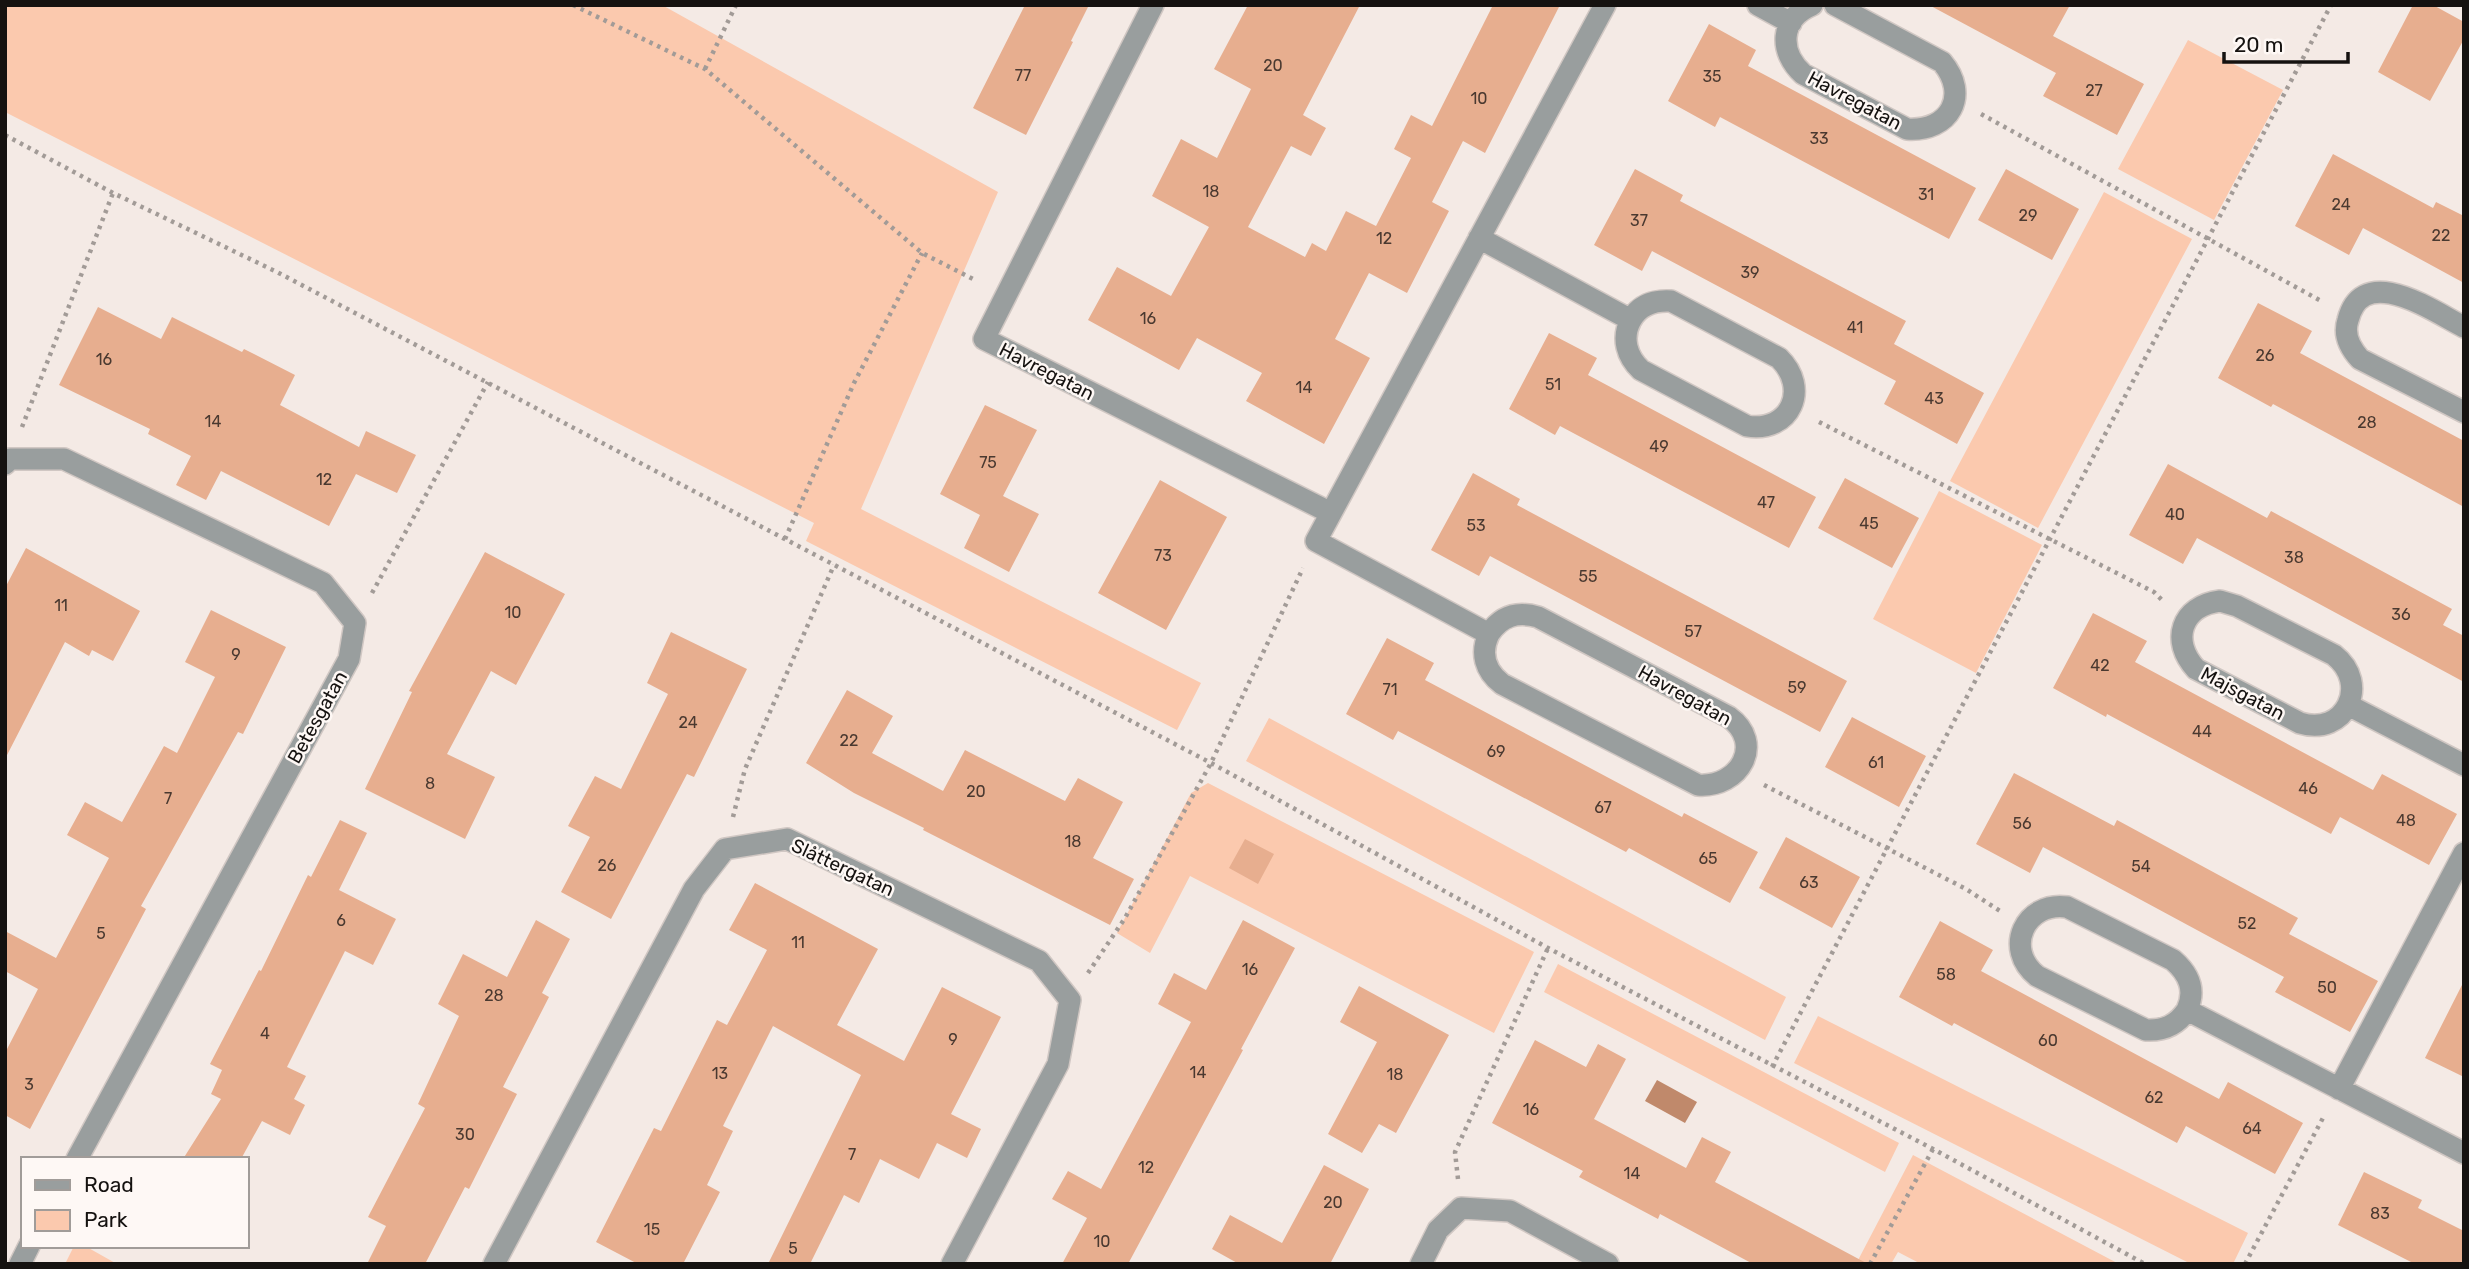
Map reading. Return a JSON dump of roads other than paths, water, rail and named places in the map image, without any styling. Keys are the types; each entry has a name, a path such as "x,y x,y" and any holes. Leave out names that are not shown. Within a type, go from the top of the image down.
{"street":[{"name":"Havregatan","path":"1153,5 984,339 1331,513"},
{"path":"1489,634 1316,541 1605,5"},
{"path":"1758,5 1791,23 1798,14 1812,5"},
{"name":"Havregatan","path":"1791,23 1786,44 1791,60 1803,74 1899,125 1917,130 1933,126 1946,117 1955,101 1954,80 1942,62 1835,5"},
{"path":"1479,238 1631,320"},
{"path":"2464,327 2402,295 2384,291 2375,292 2359,300 2349,316 2346,331 2348,341 2360,359 2464,412"},
{"path":"1671,301 1779,358 1787,365 1794,382 1794,399 1790,408 1773,424 1747,426 1641,370 1627,348 1626,331 1631,320 1645,305 1671,301"},
{"name":"Betesgatan","path":"7,461 64,459 323,583 355,623 349,659 78,1157"},
{"name":"Majsgatan","path":"2229,602 2334,655 2347,669 2352,688 2348,705 2333,721 2308,725 2209,677 2196,669 2185,656 2181,641 2186,622 2203,605 2229,602"},
{"name":"Havregatan","path":"1520,613 1538,617 1732,718 1742,731 1746,747 1743,762 1737,772 1717,785 1698,785 1502,684 1488,670 1485,661 1484,650 1489,634 1496,624 1511,615 1520,613"},
{"path":"2348,705 2464,765"},
{"name":"Slåttergatan","path":"495,1264 694,889 725,849 787,839 1039,961 1070,1000 1058,1064 952,1264"},
{"path":"2339,1089 2464,853"},
{"path":"2059,906 2076,910 2175,961 2190,982 2191,993 2187,1010 2172,1026 2155,1031 2138,1028 2104,1011 2037,976 2029,969 2022,957 2020,946 2025,927 2034,915 2049,908 2059,906"},
{"path":"2187,1010 2464,1153"},
{"path":"1421,1264 1438,1230 1461,1208 1510,1211 1608,1264"},
{"path":"20,1264 28,1248"}]}
